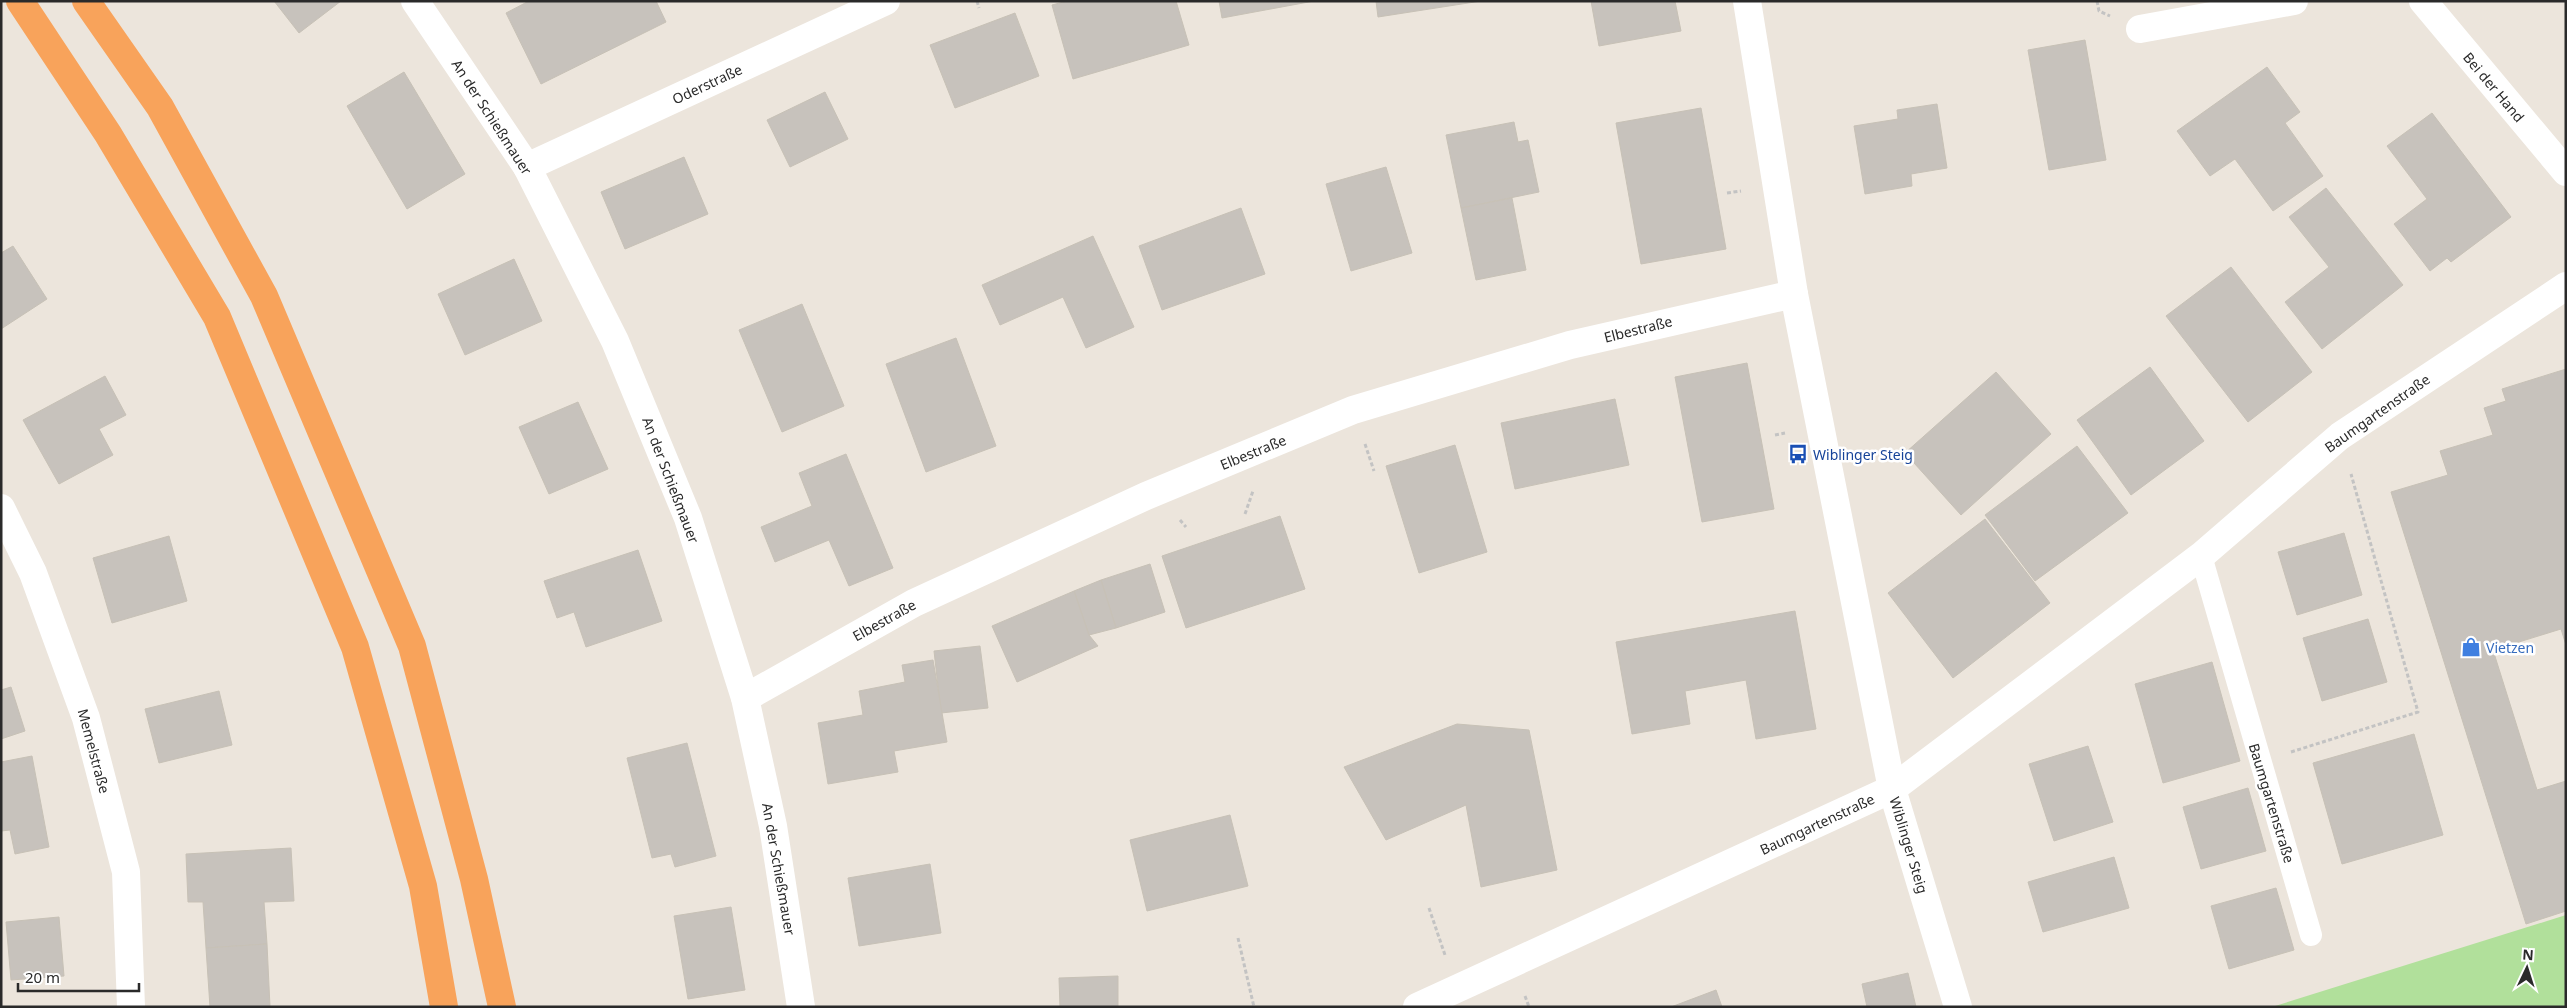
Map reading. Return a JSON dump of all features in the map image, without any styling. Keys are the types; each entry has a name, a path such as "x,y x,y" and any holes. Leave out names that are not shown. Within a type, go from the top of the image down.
{"highway":[{"path":"20,1 108,134 217,317 355,647 423,886 444,1007"},
{"path":"86,1 160,107 264,296 412,646 474,878 502,1007"}],"street":[{"name":"An der Schießmauer","path":"415,1 527,167 615,340 692,529 745,698 774,826 801,1007"},
{"name":"Oderstraße","path":"527,167 886,1"},
{"name":"Wiblinger Steig","path":"1746,1 1794,294 1892,789 1958,1007"},
{"path":"2140,29 2294,1"},
{"name":"Bei der Hand","path":"2423,1 2566,172"},
{"name":"Baumgartenstraße","path":"1417,1007 1892,789 2200,556 2340,436 2566,286"},
{"name":"Elbestraße","path":"745,698 914,603 1146,496 1353,410 1570,345 1794,294"},
{"name":"Memelstraße","path":"1,508 33,573 86,718 126,872 131,1007"}],"lane":[{"name":"Baumgartenstraße","path":"2200,556 2311,935"}],"path":[{"path":"977,1 979,8"},
{"path":"2259,762 2418,712 2340,436"},
{"path":"1429,908 1457,988"},
{"path":"1238,938 1254,1007"}],"green space":[{"path":"2566,915 2566,1007 2272,1007"}],"building":[{"path":"274,1 341,1 299,33"},
{"path":"529,1 656,1 666,22 541,84 506,13"},
{"path":"1067,1 1176,1 1189,45 1073,79 1052,5"},
{"path":"1219,1 1314,1 1222,18"},
{"path":"1376,1 1481,1 1378,17"},
{"path":"1591,1 1675,1 1681,31 1599,46"},
{"path":"1015,13 1039,76 955,108 930,45"},
{"path":"2085,40 2106,160 2049,170 2028,50"},
{"path":"2267,67 2300,112 2285,123 2323,176 2273,211 2235,159 2210,176 2177,131"},
{"path":"404,72 465,174 407,209 347,106"},
{"path":"825,92 848,139 790,167 767,120"},
{"path":"1937,104 1947,168 1911,174 1912,186 1865,194 1854,126 1898,119 1897,110"},
{"path":"1701,108 1726,249 1641,264 1616,123"},
{"path":"2432,113 2511,217 2451,262 2447,258 2430,271 2394,224 2427,199 2387,146"},
{"path":"1514,122 1518,142 1528,140 1539,192 1461,208 1446,135"},
{"path":"684,157 708,214 625,249 601,192"},
{"path":"1386,167 1412,253 1351,271 1326,184"},
{"path":"2326,188 2403,285 2322,349 2285,302 2329,267 2289,217"},
{"path":"1512,198 1526,270 1476,280 1461,208"},
{"path":"1241,208 1265,274 1162,310 1139,246"},
{"path":"1093,236 1134,327 1086,348 1063,297 1000,325 982,285"},
{"path":"13,246 47,299 1,329 1,253"},
{"path":"514,259 542,321 465,355 438,294"},
{"path":"2231,267 2312,372 2248,422 2166,316"},
{"path":"802,304 844,406 782,432 739,330"},
{"path":"956,338 996,446 926,472 886,364"},
{"path":"1747,363 1774,509 1702,522 1675,377"},
{"path":"2150,367 2204,441 2131,495 2077,420"},
{"name":"Vietzen","path":"2566,369 2566,645 2561,629 2493,650 2537,790 2566,781 2566,911 2526,924 2391,492 2448,475 2440,451 2493,435 2484,408 2506,401 2502,389"},
{"path":"1996,372 2051,434 1961,515 1905,453"},
{"path":"105,376 126,415 99,429 113,455 59,484 23,420"},
{"path":"1615,399 1629,465 1515,489 1501,423"},
{"path":"578,402 608,469 549,494 519,427"},
{"path":"1455,445 1487,552 1419,573 1386,466"},
{"path":"2077,446 2128,513 2035,581 1985,515"},
{"path":"846,454 893,568 849,586 829,540 775,562 761,527 812,506 799,473"},
{"path":"1280,516 1305,589 1186,628 1162,556"},
{"path":"1985,519 2050,603 1953,678 1888,593"},
{"path":"2344,533 2362,595 2297,615 2278,552"},
{"path":"169,536 187,601 112,623 93,558"},
{"path":"638,550 662,621 586,647 574,612 557,618 544,581"},
{"path":"1150,564 1165,612 1116,628 1101,580"},
{"path":"1101,580 1116,628 1089,635 1074,591"},
{"path":"1074,591 1089,635 1098,646 1017,682 992,626"},
{"path":"1795,611 1816,729 1756,739 1746,680 1685,691 1690,724 1632,734 1616,642"},
{"path":"2368,619 2387,682 2322,701 2303,638"},
{"path":"980,646 988,708 941,713 934,651"},
{"path":"933,660 947,742 894,751 898,772 828,784 818,723 863,715 859,691 905,682 902,665"},
{"path":"2212,662 2240,761 2163,783 2135,684"},
{"path":"11,687 25,731 1,739 1,690"},
{"path":"219,691 232,745 159,763 145,709"},
{"path":"1457,724 1529,730 1557,870 1481,887 1466,805 1386,840 1344,767"},
{"path":"2414,734 2443,835 2342,864 2313,763"},
{"path":"687,743 716,856 675,867 671,854 652,858 627,758"},
{"path":"2088,746 2113,822 2054,841 2029,764"},
{"path":"32,756 49,847 15,854 10,830 1,831 1,762"},
{"path":"2248,788 2266,851 2201,869 2183,807"},
{"path":"1230,815 1248,886 1147,911 1130,840"},
{"path":"291,848 294,901 264,902 267,944 206,948 203,902 188,902 186,854"},
{"path":"2114,857 2129,908 2043,932 2028,882"},
{"path":"930,864 941,933 859,946 848,878"},
{"path":"2276,888 2294,950 2229,969 2211,906"},
{"path":"731,907 745,990 688,999 674,916"},
{"path":"59,917 64,976 11,980 6,922"},
{"path":"267,944 270,1007 210,1007 206,948"},
{"path":"1908,973 1916,1007 1867,1007 1862,984"},
{"path":"1118,976 1118,1007 1060,1007 1059,978"},
{"path":"1716,990 1722,1007 1671,1007"}],"place":[{"name":"Wiblinger Steig","path":"1798,454"},
{"name":"Vietzen","path":"2471,647"}]}
